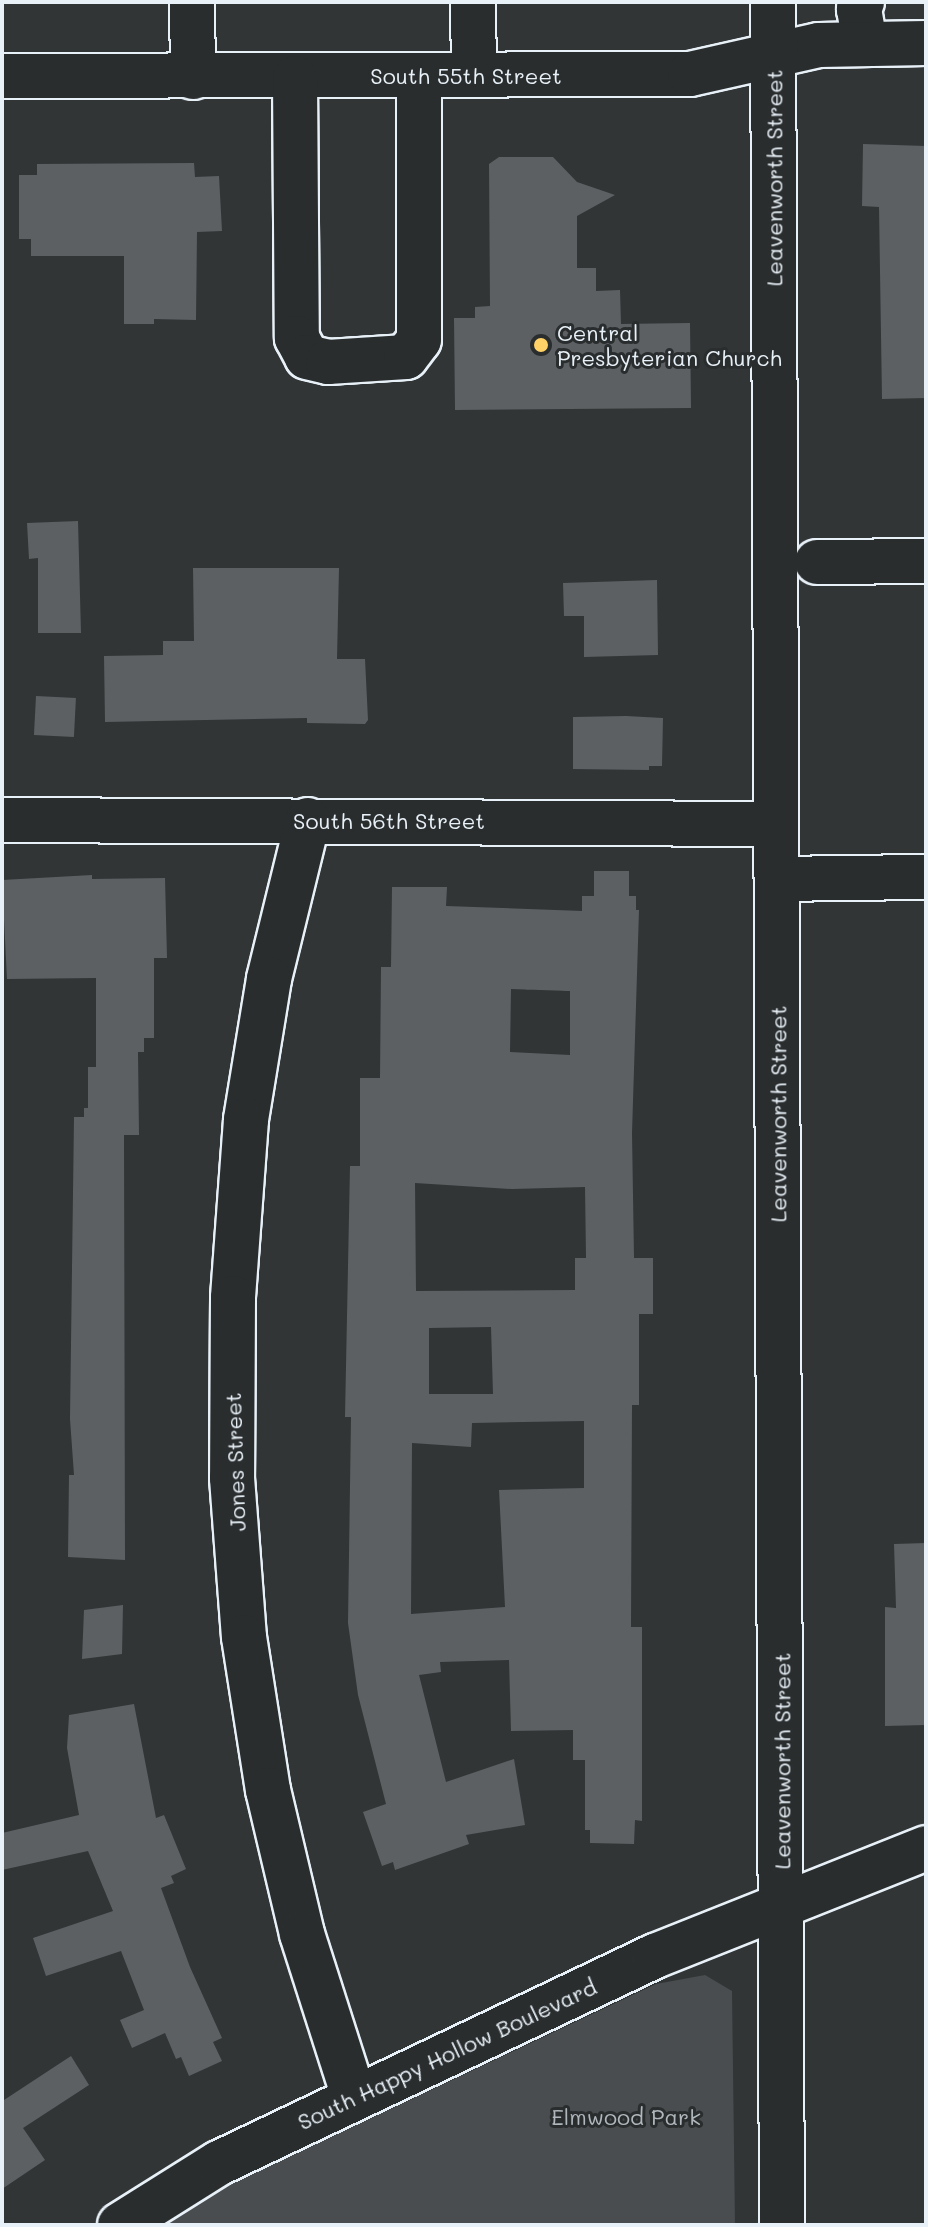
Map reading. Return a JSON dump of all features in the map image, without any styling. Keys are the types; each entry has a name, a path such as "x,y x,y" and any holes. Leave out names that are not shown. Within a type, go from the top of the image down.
{"street":[{"path":"192,2 193,77"},
{"path":"473,2 474,75"},
{"name":"Leavenworth Street","path":"773,2 782,2225"},
{"name":"South 55th Street","path":"2,76 295,78 699,74 819,45 864,22 926,43"},
{"path":"295,78 297,338 307,357 328,362 406,357 419,340 419,76"},
{"path":"817,562 926,561"},
{"name":"South 56th Street","path":"2,820 776,824"},
{"name":"Jones Street","path":"308,820 269,979 246,1120 233,1298 232,1478 244,1637 268,1790 302,1934 354,2097"},
{"path":"777,879 926,877"},
{"name":"South Happy Hollow Boulevard","path":"120,2225 219,2163 655,1956 783,1902 926,1848"}],"green space":[{"name":"Elmwood Park","path":"705,1975 732,1991 735,2225 150,2225 172,2219 214,2192 656,1984"}],"building":[{"path":"863,144 926,146 926,398 882,399 879,207 862,206"},
{"path":"499,157 553,157 577,182 615,195 577,216 577,268 596,268 596,291 620,290 621,324 690,323 691,408 455,410 454,318 475,318 475,307 490,306 489,164"},
{"path":"194,163 195,177 219,176 222,231 197,232 196,320 154,319 154,324 124,324 124,256 31,256 31,239 19,239 19,175 37,175 37,164"},
{"path":"78,521 81,633 38,633 38,558 29,559 27,523"},
{"path":"193,568 339,568 337,659 365,659 368,720 365,724 307,723 307,718 105,722 104,656 163,655 163,641 194,641"},
{"path":"657,580 658,655 584,657 584,616 564,616 563,583"},
{"path":"36,696 76,698 74,737 34,735"},
{"path":"573,717 663,718 662,766 649,766 649,770 573,769"},
{"path":"594,871 629,871 629,896 636,896 636,910 639,910 632,1133 634,1258 653,1258 653,1314 639,1314 639,1405 632,1405 631,1627 642,1627 642,1821 635,1820 634,1844 590,1843 590,1830 585,1830 585,1760 573,1760 573,1730 511,1731 509,1660 440,1662 441,1672 419,1675 446,1782 514,1759 525,1825 466,1835 469,1844 395,1870 393,1862 382,1866 363,1812 386,1804 358,1695 348,1623 351,1417 345,1417 350,1166 360,1166 360,1078 380,1078 381,967 391,967 392,887 447,887 446,906 582,911 582,896 594,896","holes":["511,989 570,991 570,1055 510,1052","415,1183 512,1189 585,1187 586,1258 575,1258 575,1290 416,1291","491,1327 493,1394 429,1394 429,1328","584,1421 584,1488 499,1490 505,1607 411,1614 412,1443 471,1447 472,1423"]},
{"path":"92,875 92,879 165,878 167,958 154,958 154,1038 144,1038 144,1052 138,1052 139,1135 124,1135 125,1560 68,1557 69,1475 74,1475 70,1419 74,1117 84,1117 84,1108 88,1108 88,1067 96,1067 96,978 7,979 2,880"},
{"path":"926,1543 926,1725 885,1726 885,1607 896,1608 894,1544"},
{"path":"123,1605 122,1654 82,1659 84,1610"},
{"path":"134,1704 156,1818 164,1815 186,1869 171,1876 174,1883 161,1888 190,1967 222,2038 213,2042 222,2061 189,2076 181,2057 176,2059 165,2033 132,2048 120,2020 144,2010 121,1951 46,1976 33,1938 113,1911 88,1851 2,1870 2,1833 79,1815 67,1748 69,1715"},
{"path":"71,2056 89,2085 23,2128 45,2160 2,2189 2,2097 4,2100"}],"place":[{"name":"Central Presbyterian Church","path":"541,345"}]}
